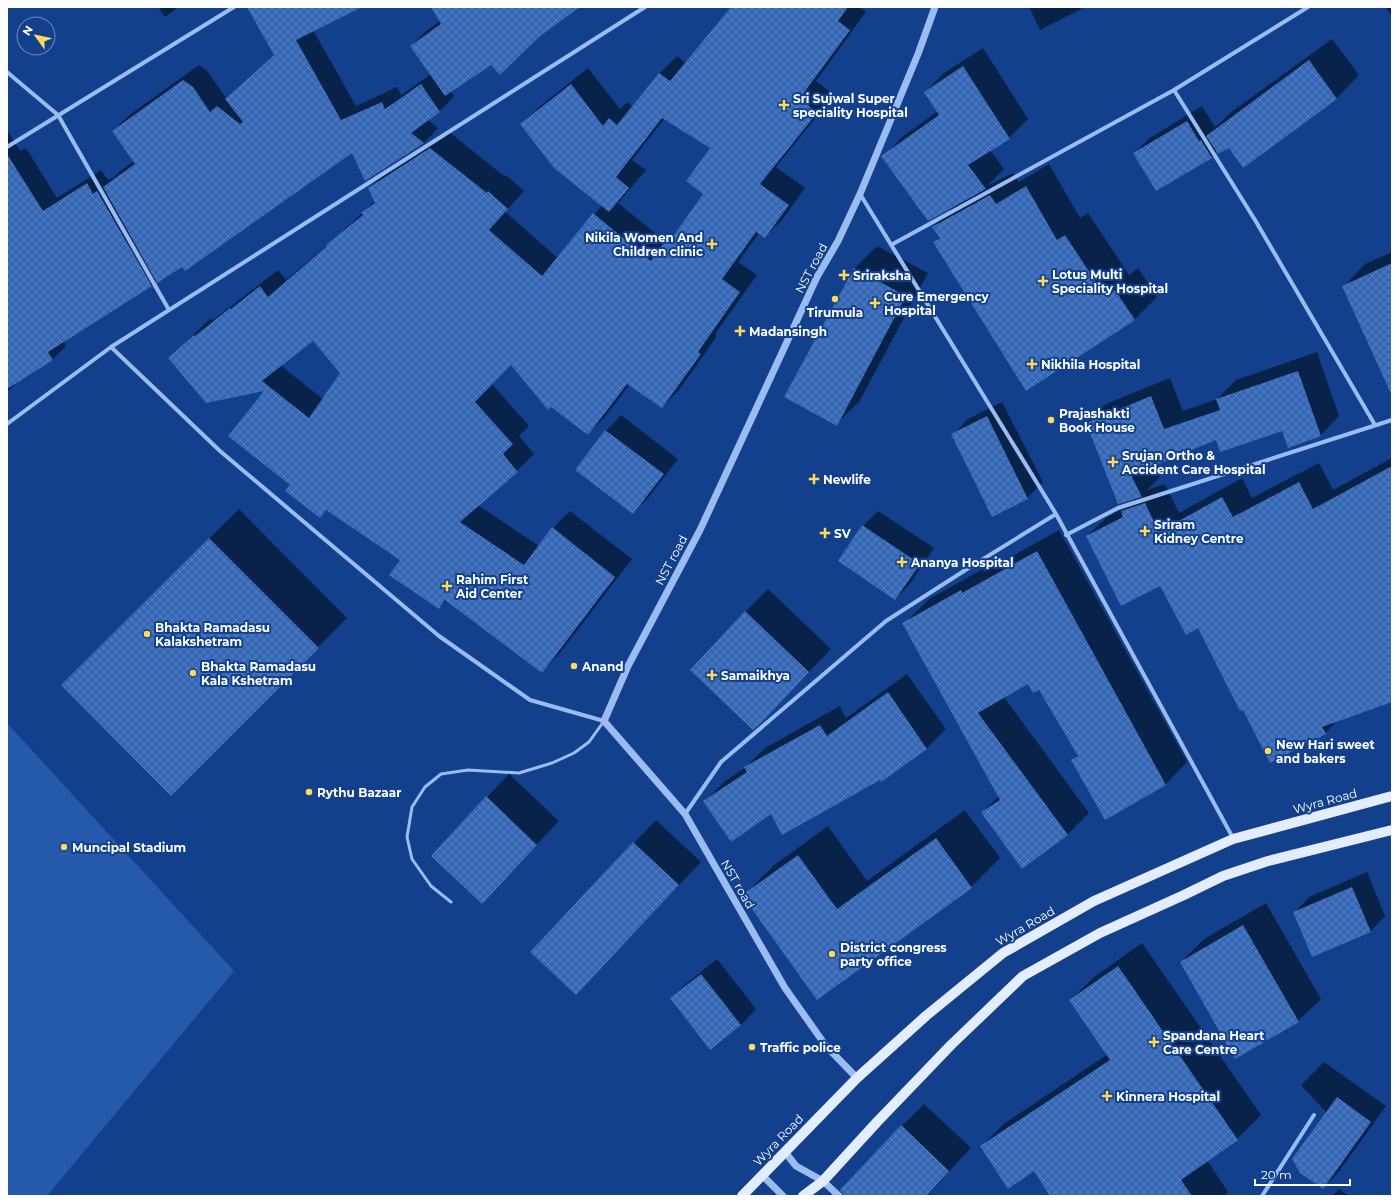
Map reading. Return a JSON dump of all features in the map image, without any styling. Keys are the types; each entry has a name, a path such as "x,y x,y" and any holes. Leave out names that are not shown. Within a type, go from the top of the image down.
{"main road":[{"name":"Wyra Road","path":"742,1196 857,1078 927,1015 1003,953 1094,901 1233,839 1392,796"},
{"path":"803,1196 823,1181 951,1045 1024,976 1100,933 1223,876 1268,861 1392,830"}],"street":[{"path":"7,147 234,7"},
{"path":"7,424 111,347 645,7"},
{"name":"NST road","path":"857,1078 826,1046 785,988 686,814 604,722 628,666 700,530 817,277 838,241 860,194 918,54 935,7"},
{"path":"891,245 1174,90 1308,7"},
{"path":"7,72 58,115 169,310"},
{"path":"1174,90 1255,220 1376,425"},
{"path":"860,194 1056,514 1066,535 1233,839"},
{"path":"111,347 220,451 439,636 530,700 604,722"},
{"path":"1066,535 1118,508 1392,420"},
{"path":"686,814 721,762 886,621 1056,514"},
{"path":"1262,1196 1314,1115"},
{"path":"785,1152 796,1166 823,1181 838,1196"},
{"path":"762,1175 783,1196"}],"lane":[{"path":"451,902 431,886 412,859 407,837 412,807 425,787 441,774 468,770 518,773 552,764 574,753 589,742 604,722"}],"shaded area":[{"name":"Muncipal Stadium","path":"7,723 234,971 47,1196 7,1196"}],"building":[{"path":"247,7 362,7 296,40 341,120 382,102 385,109 421,84 440,112 411,133 424,143 365,181 352,153 185,271 182,267 157,283 103,187 135,164 112,131 183,80 193,87 210,112 217,106 240,124 243,122 225,99 274,55"},
{"path":"431,7 580,7 540,36 500,75 491,65 445,96 410,46 441,24"},
{"path":"731,7 848,7 838,21 850,30 800,98 817,113 760,184 789,205 765,238 756,232 722,279 740,292 698,352 701,354 662,408 627,384 588,435 551,407 548,410 511,365 475,402 513,444 503,454 518,472 460,522 524,565 552,527 615,577 542,673 445,600 439,609 389,575 400,560 326,510 320,518 285,491 290,485 228,436 264,391 206,403 168,358 194,335 195,336 260,286 268,297 327,246 326,245 363,215 361,213 375,203 368,188 430,148 487,193 488,191 508,209 489,230 542,276 593,213 651,261 666,240 669,242 703,194 686,181 710,148 662,118 616,177 629,188 609,212 554,168 520,124 571,84 603,126 609,118 617,125 659,73 670,81","holes":["313,341 340,373 309,418 262,381"]},
{"path":"1309,60 1337,99 1243,168 1229,148 1218,154 1206,136"},
{"path":"963,66 1010,139 968,165 986,189 928,221 881,156 939,115 924,92"},
{"path":"1187,121 1199,141 1201,140 1212,158 1156,191 1133,153"},
{"path":"7,154 43,211 87,183 93,194 97,191 152,286 48,352 53,360 7,389"},
{"path":"1026,186 1057,240 1065,235 1106,297 1115,290 1135,320 1026,391 933,242 940,238 932,227 990,195 996,204"},
{"path":"1392,263 1392,396 1342,286"},
{"path":"854,268 906,296 837,426 784,397"},
{"path":"1298,371 1321,436 1288,448 1282,431 1220,452 1216,440 1131,475 1142,497 1118,504 1086,423 1151,396 1164,429 1220,410 1216,399"},
{"path":"987,416 1028,499 992,517 951,434"},
{"path":"605,430 664,474 633,514 575,470"},
{"path":"1392,466 1392,702 1322,727 1326,734 1270,763 1243,710 1240,711 1198,628 1186,635 1160,586 1121,606 1086,536 1123,517 1121,511 1145,503 1159,532 1222,497 1233,517 1299,482 1313,509"},
{"path":"862,525 920,564 895,600 838,561"},
{"path":"209,538 319,648 171,796 61,685"},
{"path":"1037,551 1166,785 1105,820 1071,760 1078,756 1039,690 1033,693 1028,684 978,713 1068,835 1022,869 981,812 1000,800 902,623 961,590 962,593"},
{"path":"745,611 809,672 753,730 690,670"},
{"path":"888,692 927,749 881,782 880,780 782,835 771,814 731,842 703,801 747,772 744,767 820,725 827,736"},
{"path":"486,796 537,845 482,904 431,856"},
{"name":"District congress party office","path":"936,838 972,888 817,1000 742,895 798,855 837,909"},
{"path":"633,842 679,885 576,995 530,952"},
{"path":"1352,887 1371,932 1312,957 1293,912"},
{"path":"1243,925 1299,1022 1235,1059 1180,962"},
{"path":"1118,966 1238,1140 1181,1180 1192,1196 1050,1196 1034,1171 1008,1189 980,1146 1110,1060 1069,1000"},
{"path":"701,974 741,1025 710,1050 670,998"},
{"path":"1337,1097 1371,1122 1323,1189 1300,1173 1292,1159"},
{"path":"901,1125 949,1171 926,1196 844,1196 840,1190"}],"place":[{"name":"Sri Sujwal Super speciality Hospital","path":"784,105"},
{"name":"Nikila Women And Children clinic","path":"712,244"},
{"name":"Sriraksha","path":"844,275"},
{"name":"Lotus Multi Speciality Hospital","path":"1043,281"},
{"name":"Tirumula","path":"835,299"},
{"name":"Cure Emergency Hospital","path":"875,303"},
{"name":"Madansingh","path":"740,331"},
{"name":"Nikhila Hospital","path":"1032,364"},
{"name":"Prajashakti Book House","path":"1051,420"},
{"name":"Srujan Ortho & Accident Care Hospital","path":"1113,462"},
{"name":"Newlife","path":"814,479"},
{"name":"Sriram Kidney Centre","path":"1145,531"},
{"name":"SV","path":"825,533"},
{"name":"Ananya Hospital","path":"902,562"},
{"name":"Rahim First Aid Center","path":"447,586"},
{"name":"Bhakta Ramadasu Kalakshetram","path":"147,634"},
{"name":"Anand","path":"574,666"},
{"name":"Bhakta Ramadasu Kala Kshetram","path":"193,673"},
{"name":"Samaikhya","path":"712,675"},
{"name":"New Hari sweet and bakers","path":"1268,751"},
{"name":"Rythu Bazaar","path":"309,792"},
{"name":"Muncipal Stadium","path":"64,847"},
{"name":"District congress party office","path":"832,954"},
{"name":"Spandana Heart Care Centre","path":"1154,1042"},
{"name":"Traffic police","path":"752,1047"},
{"name":"Kinnera Hospital","path":"1107,1096"}]}
